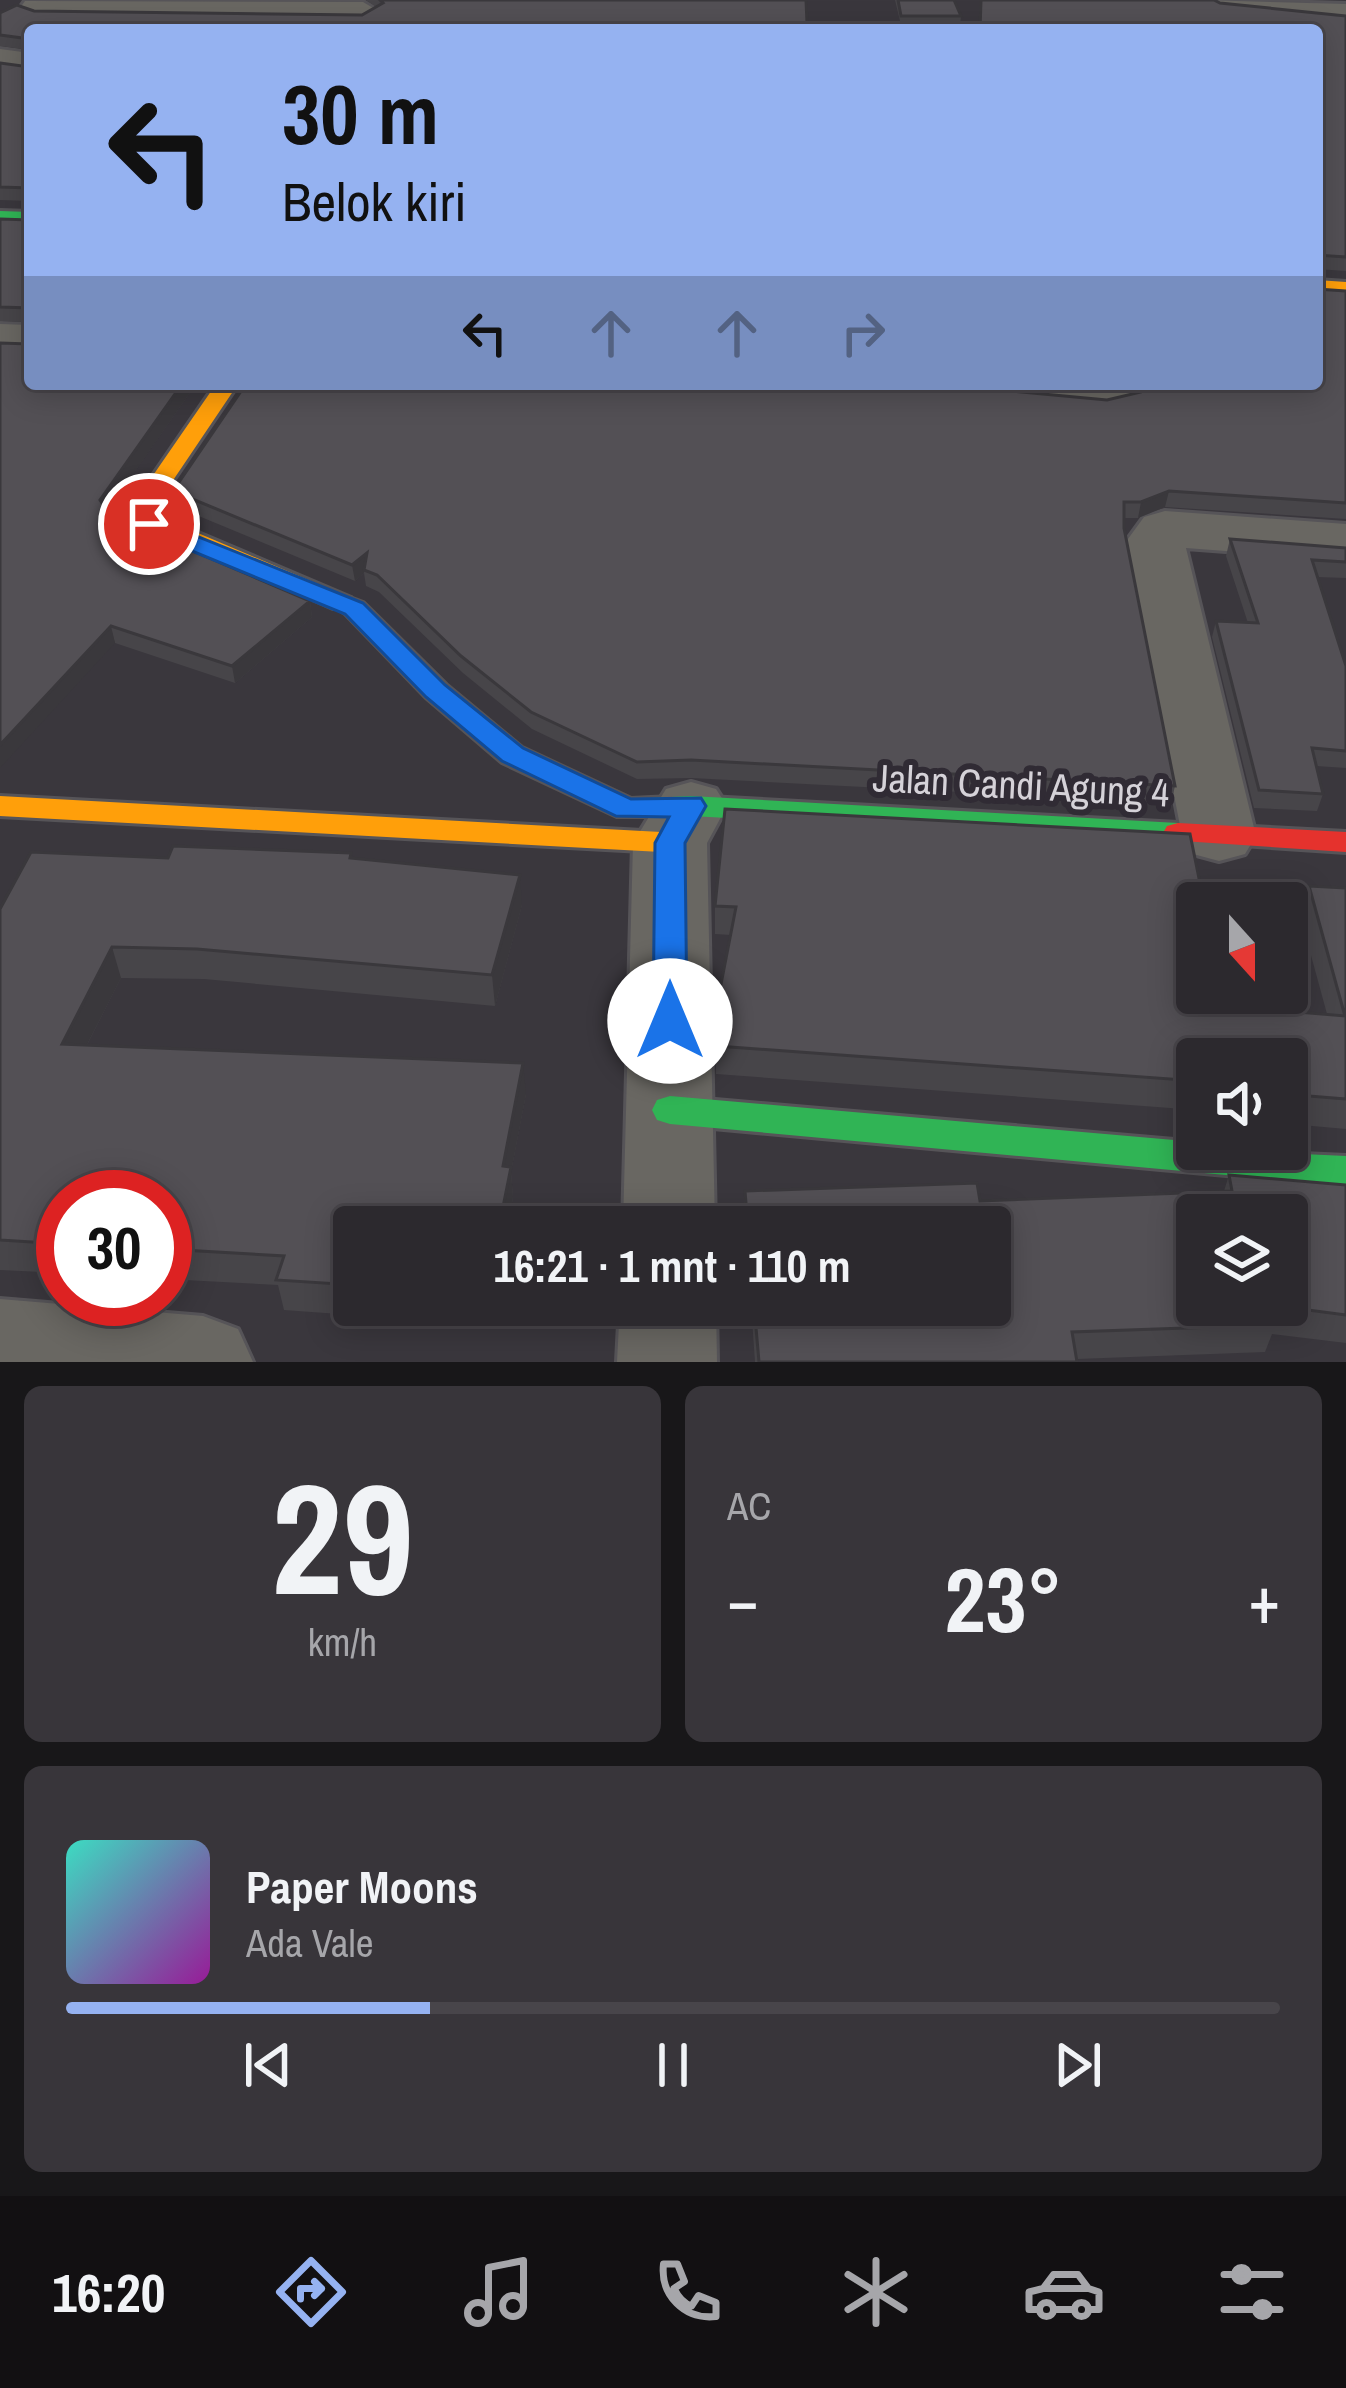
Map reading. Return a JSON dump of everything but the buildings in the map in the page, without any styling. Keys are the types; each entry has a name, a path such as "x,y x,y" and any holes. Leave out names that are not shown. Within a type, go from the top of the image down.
{"street":[{"path":"1218,0 1275,12 1346,14"},
{"path":"0,18 41,4 362,14"},
{"path":"223,390 137,516 354,608 436,691 512,754 627,809 680,824"},
{"path":"1048,390 1105,395 1120,390"},
{"path":"1220,836 1155,543 1165,529 1346,542"},
{"path":"0,806 680,824"},
{"path":"669,1206 680,824"},
{"name":"Jalan Candi Agung 4","path":"680,824 1346,842"},
{"path":"670,1110 1346,1171"},
{"path":"668,1326 668,1362"},
{"path":"0,1344 202,1362"}],"traffic: fast":[{"path":"0,216 24,217"},
{"path":"342,603 354,608 436,691 512,755 627,809 691,806 1178,833"},
{"path":"670,1110 1346,1171"}],"traffic: slow":[{"path":"1323,286 1346,288"},
{"path":"223,390 137,516 342,603"},
{"path":"0,806 661,842"}],"traffic: jam":[{"path":"1178,833 1346,842"}],"route":[{"path":"149,524 354,608 436,691 512,754 627,809 691,806 670,843 670,1021"}]}
